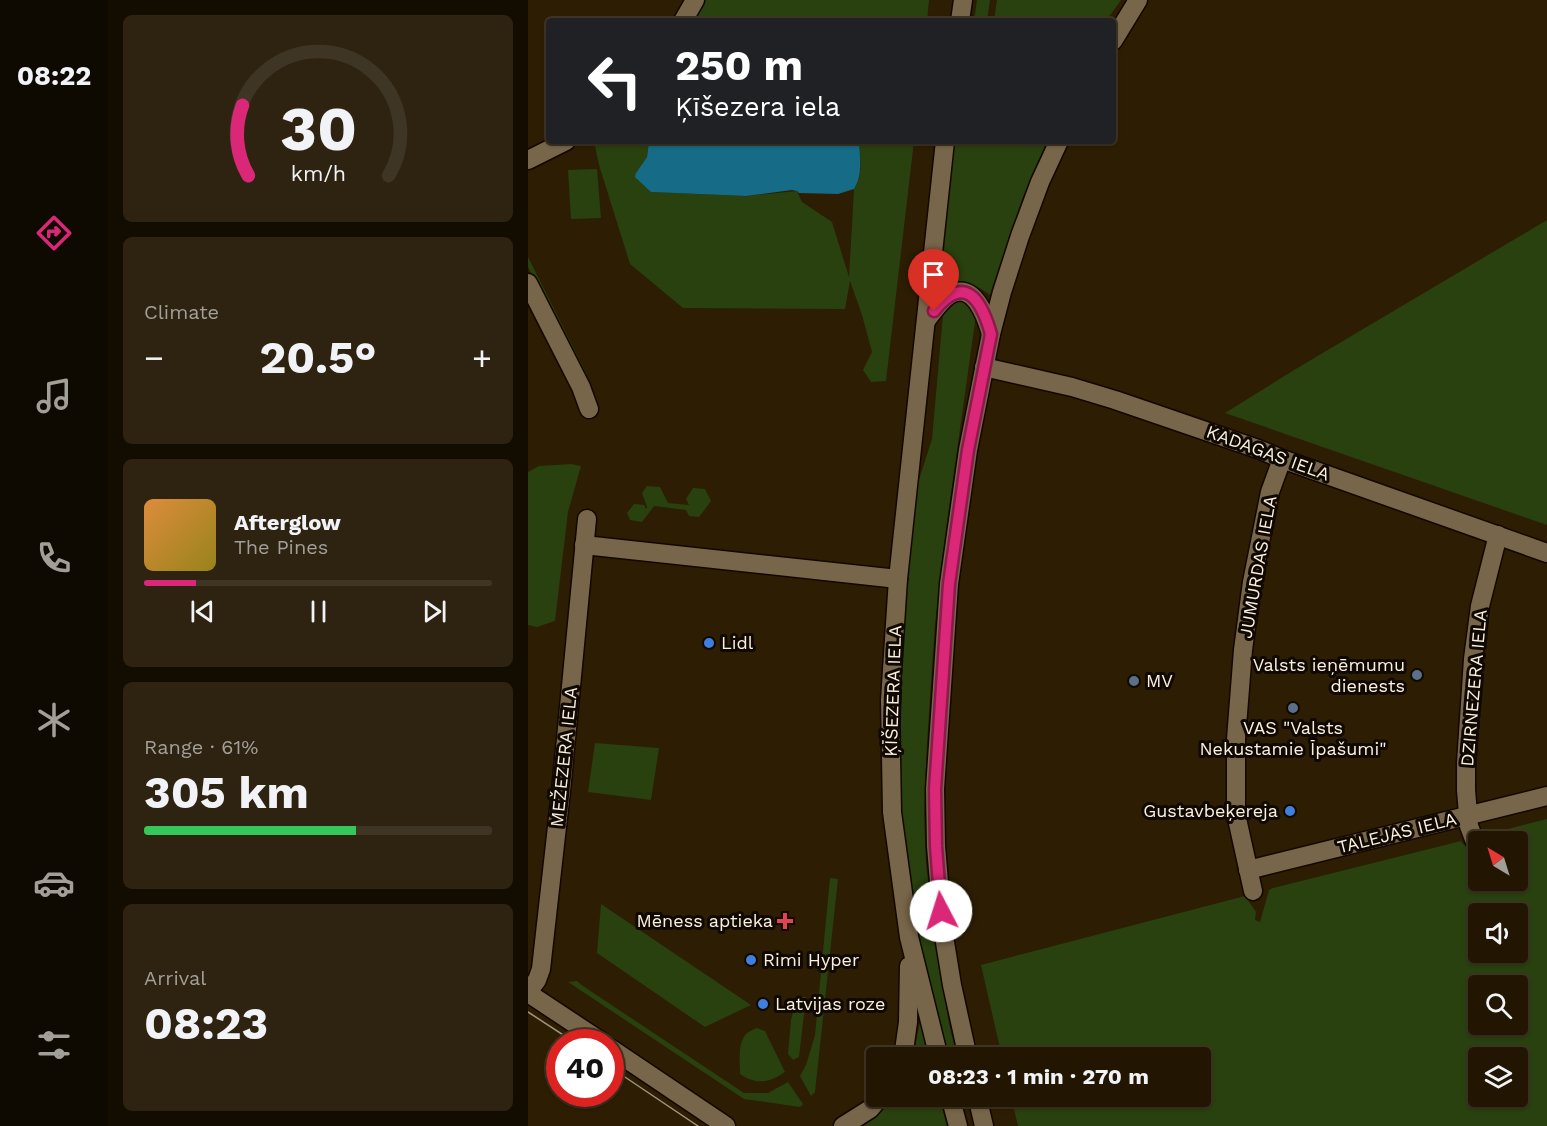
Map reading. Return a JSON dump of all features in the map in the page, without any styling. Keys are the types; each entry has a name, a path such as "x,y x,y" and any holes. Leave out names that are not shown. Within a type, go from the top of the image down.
{"street":[{"path":"685,18 695,0"},
{"path":"960,18 963,0"},
{"path":"1116,36 1138,0"},
{"path":"528,160 560,144"},
{"name":"ĶĪŠEZERA IELA","path":"936,1047 909,937 892,812 890,700 898,579 945,144"},
{"path":"966,1047 943,930 936,846 935,789 949,584 968,450 991,334 1020,236 1040,182 1058,144"},
{"path":"528,283 581,387 589,409"},
{"path":"926,321 942,301 960,291 970,294 978,301 987,317 991,334"},
{"name":"KADAGAS IELA","path":"984,367 1072,387 1115,400 1547,553"},
{"name":"JUMURDAS IELA","path":"1252,891 1236,814 1236,739 1243,650 1252,582 1270,492 1282,459"},
{"name":"MEŽEZERA IELA","path":"528,993 541,969 587,519"},
{"name":"DZIRNEZERA IELA","path":"1470,831 1467,816 1466,763 1473,659 1480,606 1498,535"},
{"path":"584,545 898,579"},
{"name":"TALEJAS IELA","path":"1248,870 1547,796"},
{"path":"905,1047 908,1022 909,937"},
{"path":"528,993 582,1029"},
{"path":"624,1057 726,1126"},
{"path":"843,1126 872,1107"},
{"path":"953,1107 958,1126"},
{"path":"980,1107 984,1126"}],"green space":[{"path":"705,0 929,0 927,18 696,18"},
{"path":"977,0 990,0 987,18 974,18"},
{"path":"997,0 1121,0 1108,18 994,18"},
{"path":"595,144 649,144 647,157 636,173 651,192 746,196 797,191 802,202 832,222 849,277 854,189 860,172 859,144 914,144 886,381 871,382 863,370 872,352 850,281 845,309 683,308 630,264"},
{"path":"953,144 1046,144 1023,197 990,295 967,283 941,283 939,281"},
{"path":"597,169 601,218 571,219 568,170"},
{"path":"1547,220 1547,525 1225,413 1294,370"},
{"path":"528,257 587,375 581,370 528,267"},
{"path":"958,301 969,305 976,315 935,624 924,813 926,864 936,944 955,1047 945,1047 919,939 901,813 900,739 904,611 917,486 932,439 943,315 952,303"},
{"path":"571,464 581,466 568,512 555,621 537,627 528,625 528,472 539,466"},
{"path":"647,486 660,487 668,503 689,505 686,499 693,488 705,489 711,501 699,517 689,516 686,510 654,506 642,522 630,520 627,513 634,504 644,505 646,509 647,507 642,493"},
{"path":"595,743 659,748 651,800 588,792"},
{"path":"1547,819 1547,1126 1018,1126 1013,1107 1211,1107 1211,1047 1000,1047 981,965 1245,896 1256,912 1255,920 1260,922 1269,890 1273,888 1461,841 1464,845 1467,844 1468,891 1528,891 1528,831 1500,831"},
{"path":"830,878 838,879 815,1092 811,1096 800,1076 806,1065 815,1035"},
{"path":"601,904 751,1005 705,1027 597,953"},
{"path":"577,981 744,1093 768,1093 788,1082 803,1104 800,1107 744,1099 568,982"},
{"path":"797,997 806,997 799,1057 793,1060 788,1054 791,1020"},
{"path":"920,1022 926,1047 915,1047"},
{"path":"757,1028 765,1031 785,1072 762,1081 752,1080 740,1074 742,1042 747,1033"},
{"path":"886,1107 942,1107 947,1126 864,1126"}],"water":[{"path":"649,144 859,144 860,172 854,189 838,194 799,193 792,190 746,196 651,192 635,177 647,157"}],"tram line":[{"path":"528,1012 554,1029"},
{"path":"624,1076 698,1126"}],"place":[{"name":"Lidl","path":"709,643"},
{"name":"Valsts ieņēmumu dienests","path":"1417,675"},
{"name":"MV","path":"1134,681"},
{"name":"VAS \"Valsts Nekustamie Īpašumi\"","path":"1293,708"},
{"name":"Gustavbeķereja","path":"1290,811"},
{"name":"Mēness aptieka","path":"785,921"},
{"name":"Rimi Hyper","path":"751,960"},
{"name":"Latvijas roze","path":"763,1004"}],"route":[{"path":"934,311 951,294 960,291 970,294 978,301 987,317 991,334 968,450 949,584 935,789 936,846 941,911"}]}
